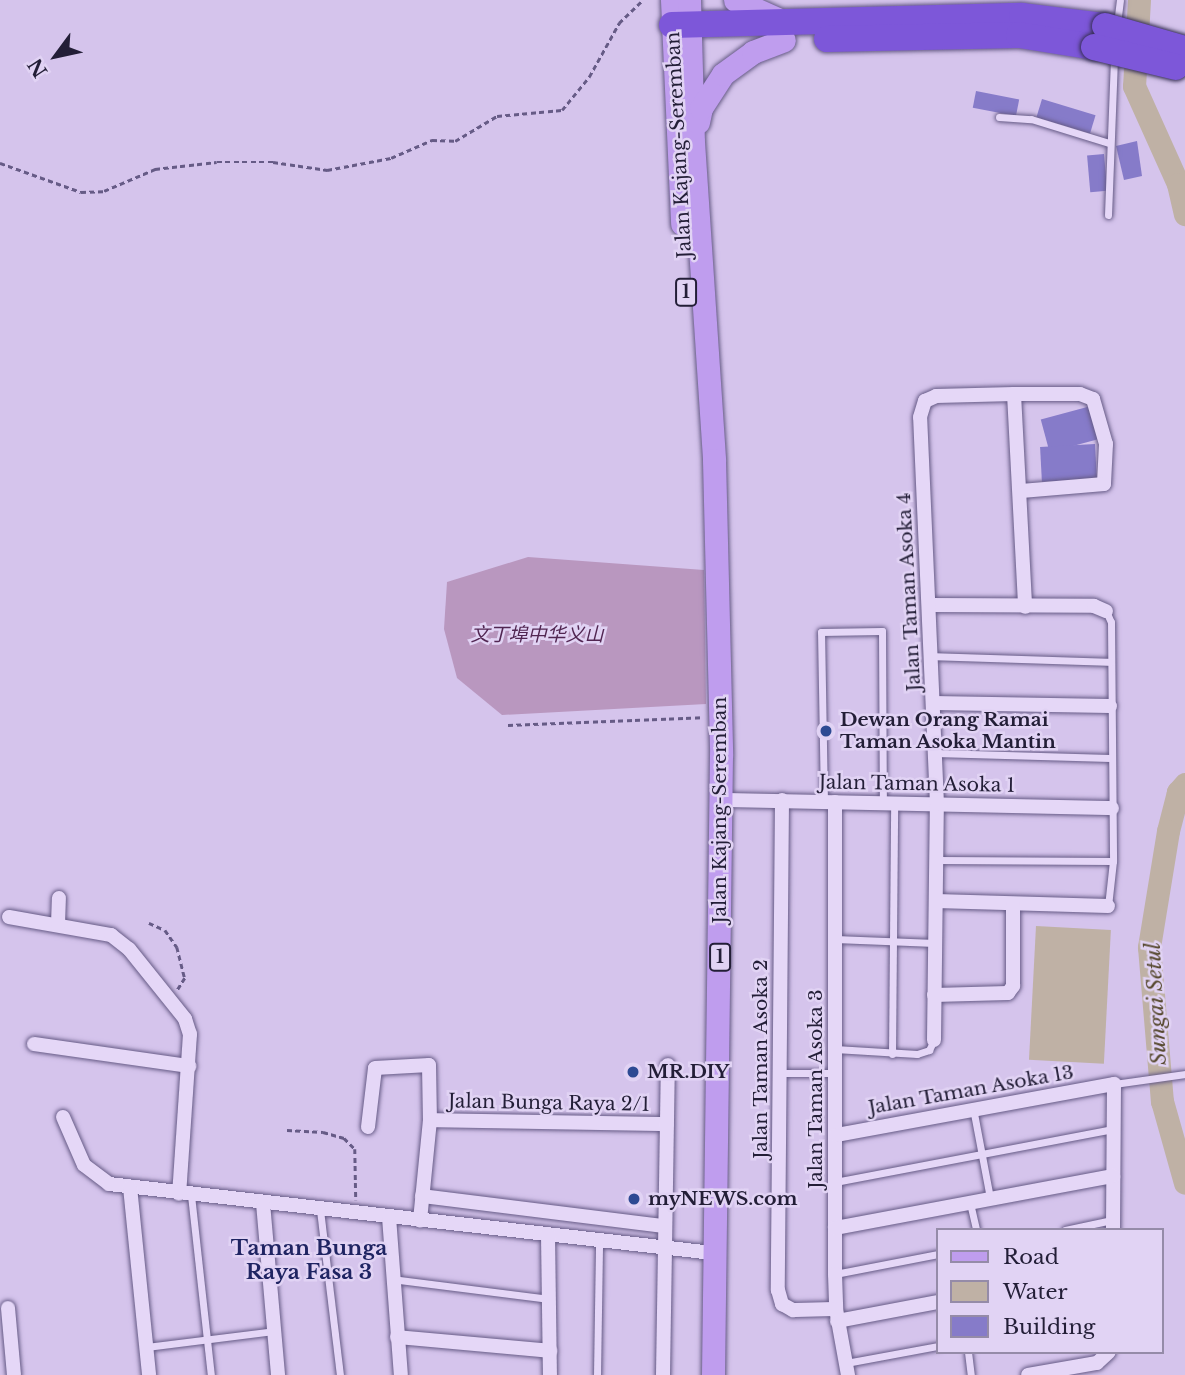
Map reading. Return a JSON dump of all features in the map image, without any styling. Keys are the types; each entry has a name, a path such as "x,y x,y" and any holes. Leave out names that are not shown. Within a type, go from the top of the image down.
{"highway":[{"path":"681,22 784,31 1022,16 1182,62"}],"main road":[{"path":"692,142 701,108 723,74 784,31 735,0"},
{"name":"Jalan Kajang-Seremban","path":"681,22 692,142 716,540 722,800 713,1375"},
{"name":"Jalan Kajang-Seremban","path":"681,22 688,310 701,458 716,540"}],"street":[{"path":"1021,491 1104,484 1106,444 1093,399 1080,394 1014,394 1025,607"},
{"name":"Jalan Taman Asoka 4","path":"934,1041 937,804 922,407 936,396 1014,394"},
{"path":"929,604 1094,606 1105,611"},
{"path":"933,703 1110,706"},
{"name":"Jalan Taman Asoka 1","path":"722,800 1112,807"},
{"name":"Jalan Taman Asoka 2","path":"782,800 778,1290 782,1304 793,1310 836,1315"},
{"name":"Jalan Taman Asoka 3","path":"830,802 834,939 836,1315 846,1369"},
{"path":"58,924 59,898"},
{"path":"936,901 1108,906"},
{"path":"934,995 1008,993 1013,986 1013,905"},
{"path":"9,917 111,935 129,949 172,1000 190,1034 185,1195"},
{"path":"34,1044 189,1066"},
{"name":"Jalan Bunga Raya 2/1","path":"368,1127 373,1071 382,1065 429,1065 430,1120 420,1221"},
{"name":"Jalan Bunga Raya 2/1","path":"663,1375 662,1248 668,1065"},
{"path":"1113,1225 1114,1084"},
{"name":"Jalan Taman Asoka 13","path":"835,1135 1114,1084"},
{"path":"63,1117 93,1175 130,1187 713,1253"},
{"name":"Jalan Bunga Raya 2/1","path":"430,1120 667,1124"},
{"path":"835,1228 1113,1176"},
{"path":"130,1187 149,1375"},
{"path":"422,1196 663,1226"},
{"path":"263,1203 278,1375"},
{"path":"389,1217 391,1279 401,1375"},
{"path":"548,1235 550,1375"},
{"path":"836,1315 936,1302"},
{"path":"8,1308 15,1375"},
{"path":"397,1337 550,1351"},
{"path":"1028,1375 1097,1363 1107,1354"}],"lane":[{"path":"1108,215 1109,143 1120,0"},
{"path":"999,117 1031,119 1109,143"},
{"path":"1105,611 1111,622 1110,758 1113,861 1108,906"},
{"path":"830,802 821,632 882,631 889,802 892,1054"},
{"path":"931,656 1111,662"},
{"path":"935,753 1110,758"},
{"path":"937,860 1113,861"},
{"path":"834,939 935,943"},
{"path":"835,1049 917,1054 929,1050 934,1041"},
{"path":"780,1073 835,1073"},
{"path":"1114,1084 1181,1074"},
{"path":"973,1108 991,1199"},
{"path":"835,1182 1114,1129"},
{"path":"185,1195 211,1375"},
{"path":"970,1203 976,1228"},
{"path":"320,1210 340,1375"},
{"path":"1084,1228 1113,1225"},
{"path":"597,1375 599,1241"},
{"path":"835,1274 936,1254"},
{"path":"391,1279 550,1299"},
{"path":"145,1347 274,1331"},
{"path":"846,1369 936,1346"},
{"path":"968,1354 971,1375"}],"path":[{"path":"0,163 37,172 81,191 104,191 155,169 217,162 273,162 327,170 380,160 432,140 455,141 497,116 562,110 589,77 619,23 643,0"},
{"path":"508,725 720,716"},
{"path":"149,923 165,930 184,966 185,978 172,1000"},
{"path":"286,1130 323,1132 344,1138 355,1149 355,1213"}],"green space":[{"name":"文丁埠中华义山","path":"528,557 704,570 706,704 502,715 457,678 444,629 447,582"}],"water":[{"path":"1036,926 1111,930 1104,1064 1029,1060"}],"building":[{"path":"976,91 1019,99 1016,116 973,108"},
{"path":"1042,99 1096,115 1090,134 1036,117"},
{"path":"1137,141 1142,176 1124,180 1116,146"},
{"path":"1104,154 1107,191 1090,192 1087,155"},
{"path":"1091,406 1100,439 1050,452 1041,419"},
{"path":"1095,444 1097,479 1042,482 1040,447"}],"waterway":[{"name":"Sungai Setul","path":"1139,0 1134,86 1178,184 1185,214"},
{"name":"Sungai Setul","path":"1185,784 1178,792 1168,831 1149,947 1162,1101 1185,1183"}],"place":[{"name":"Dewan Orang Ramai Taman Asoka Mantin","path":"826,731"},
{"name":"MR.DIY","path":"633,1072"},
{"name":"myNEWS.com","path":"634,1199"}],"district":[{"name":"Taman Bunga Raya Fasa 3","path":"309,1260"}]}
